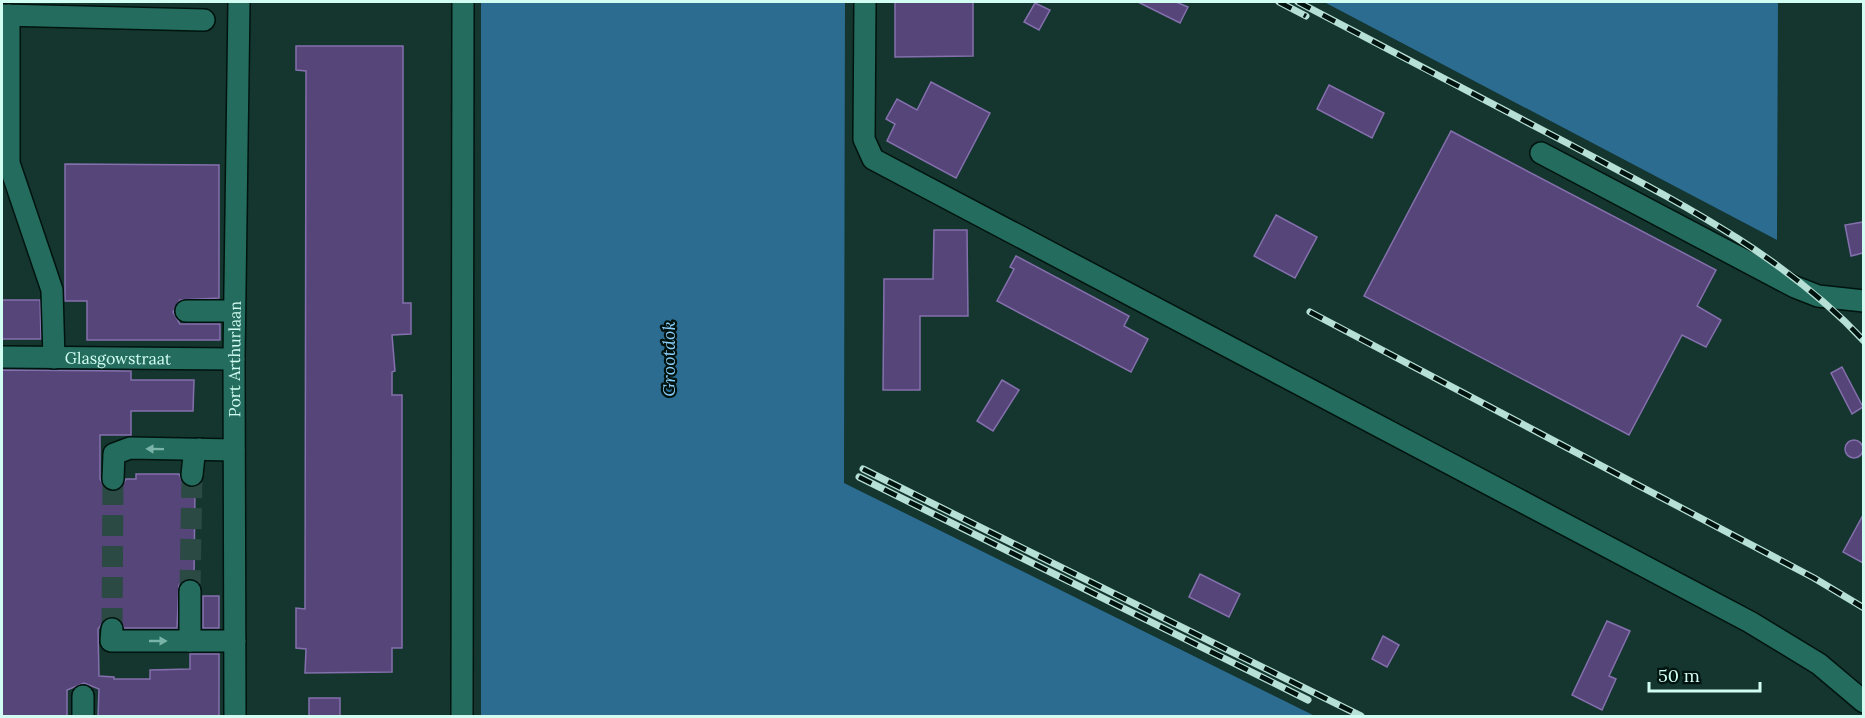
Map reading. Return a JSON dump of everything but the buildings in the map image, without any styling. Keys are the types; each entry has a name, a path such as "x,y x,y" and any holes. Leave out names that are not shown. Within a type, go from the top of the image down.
{"street":[{"name":"Port Arthurlaan","path":"235,717 234,310 239,2"},
{"path":"462,717 463,2"},
{"path":"865,2 864,139 873,159 1750,622 1819,664 1863,702"},
{"path":"54,358 52,290 9,163 5,15 167,10 204,20"},
{"path":"1541,153 1795,287 1818,296 1863,301"},
{"path":"186,311 234,310"},
{"name":"Glasgowstraat","path":"2,357 234,359"},
{"path":"113,479 114,454 130,448 234,450"},
{"path":"192,475 194,456 199,449"},
{"path":"190,591 190,641"},
{"path":"111,629 111,641 235,641"}],"shaded area":[{"path":"2,2 481,2 481,716 2,716"},
{"path":"845,2 1324,2 1777,240 1778,2 1863,2 1863,716 1315,716 844,483"}],"water":[{"name":"Grootdok","path":"481,2 845,2 844,483 1315,716 481,716"},
{"path":"1324,2 1778,2 1777,240"}],"tunnel":[{"path":"190,591 192,475"},
{"path":"112,629 113,479"}],"railway":[{"path":"1279,2 1306,16"},
{"path":"1298,2 1607,164 1724,230 1762,254 1798,281 1864,341"},
{"path":"1310,312 1814,578 1864,608"},
{"path":"863,469 1361,716"},
{"path":"859,477 1308,700"}]}
